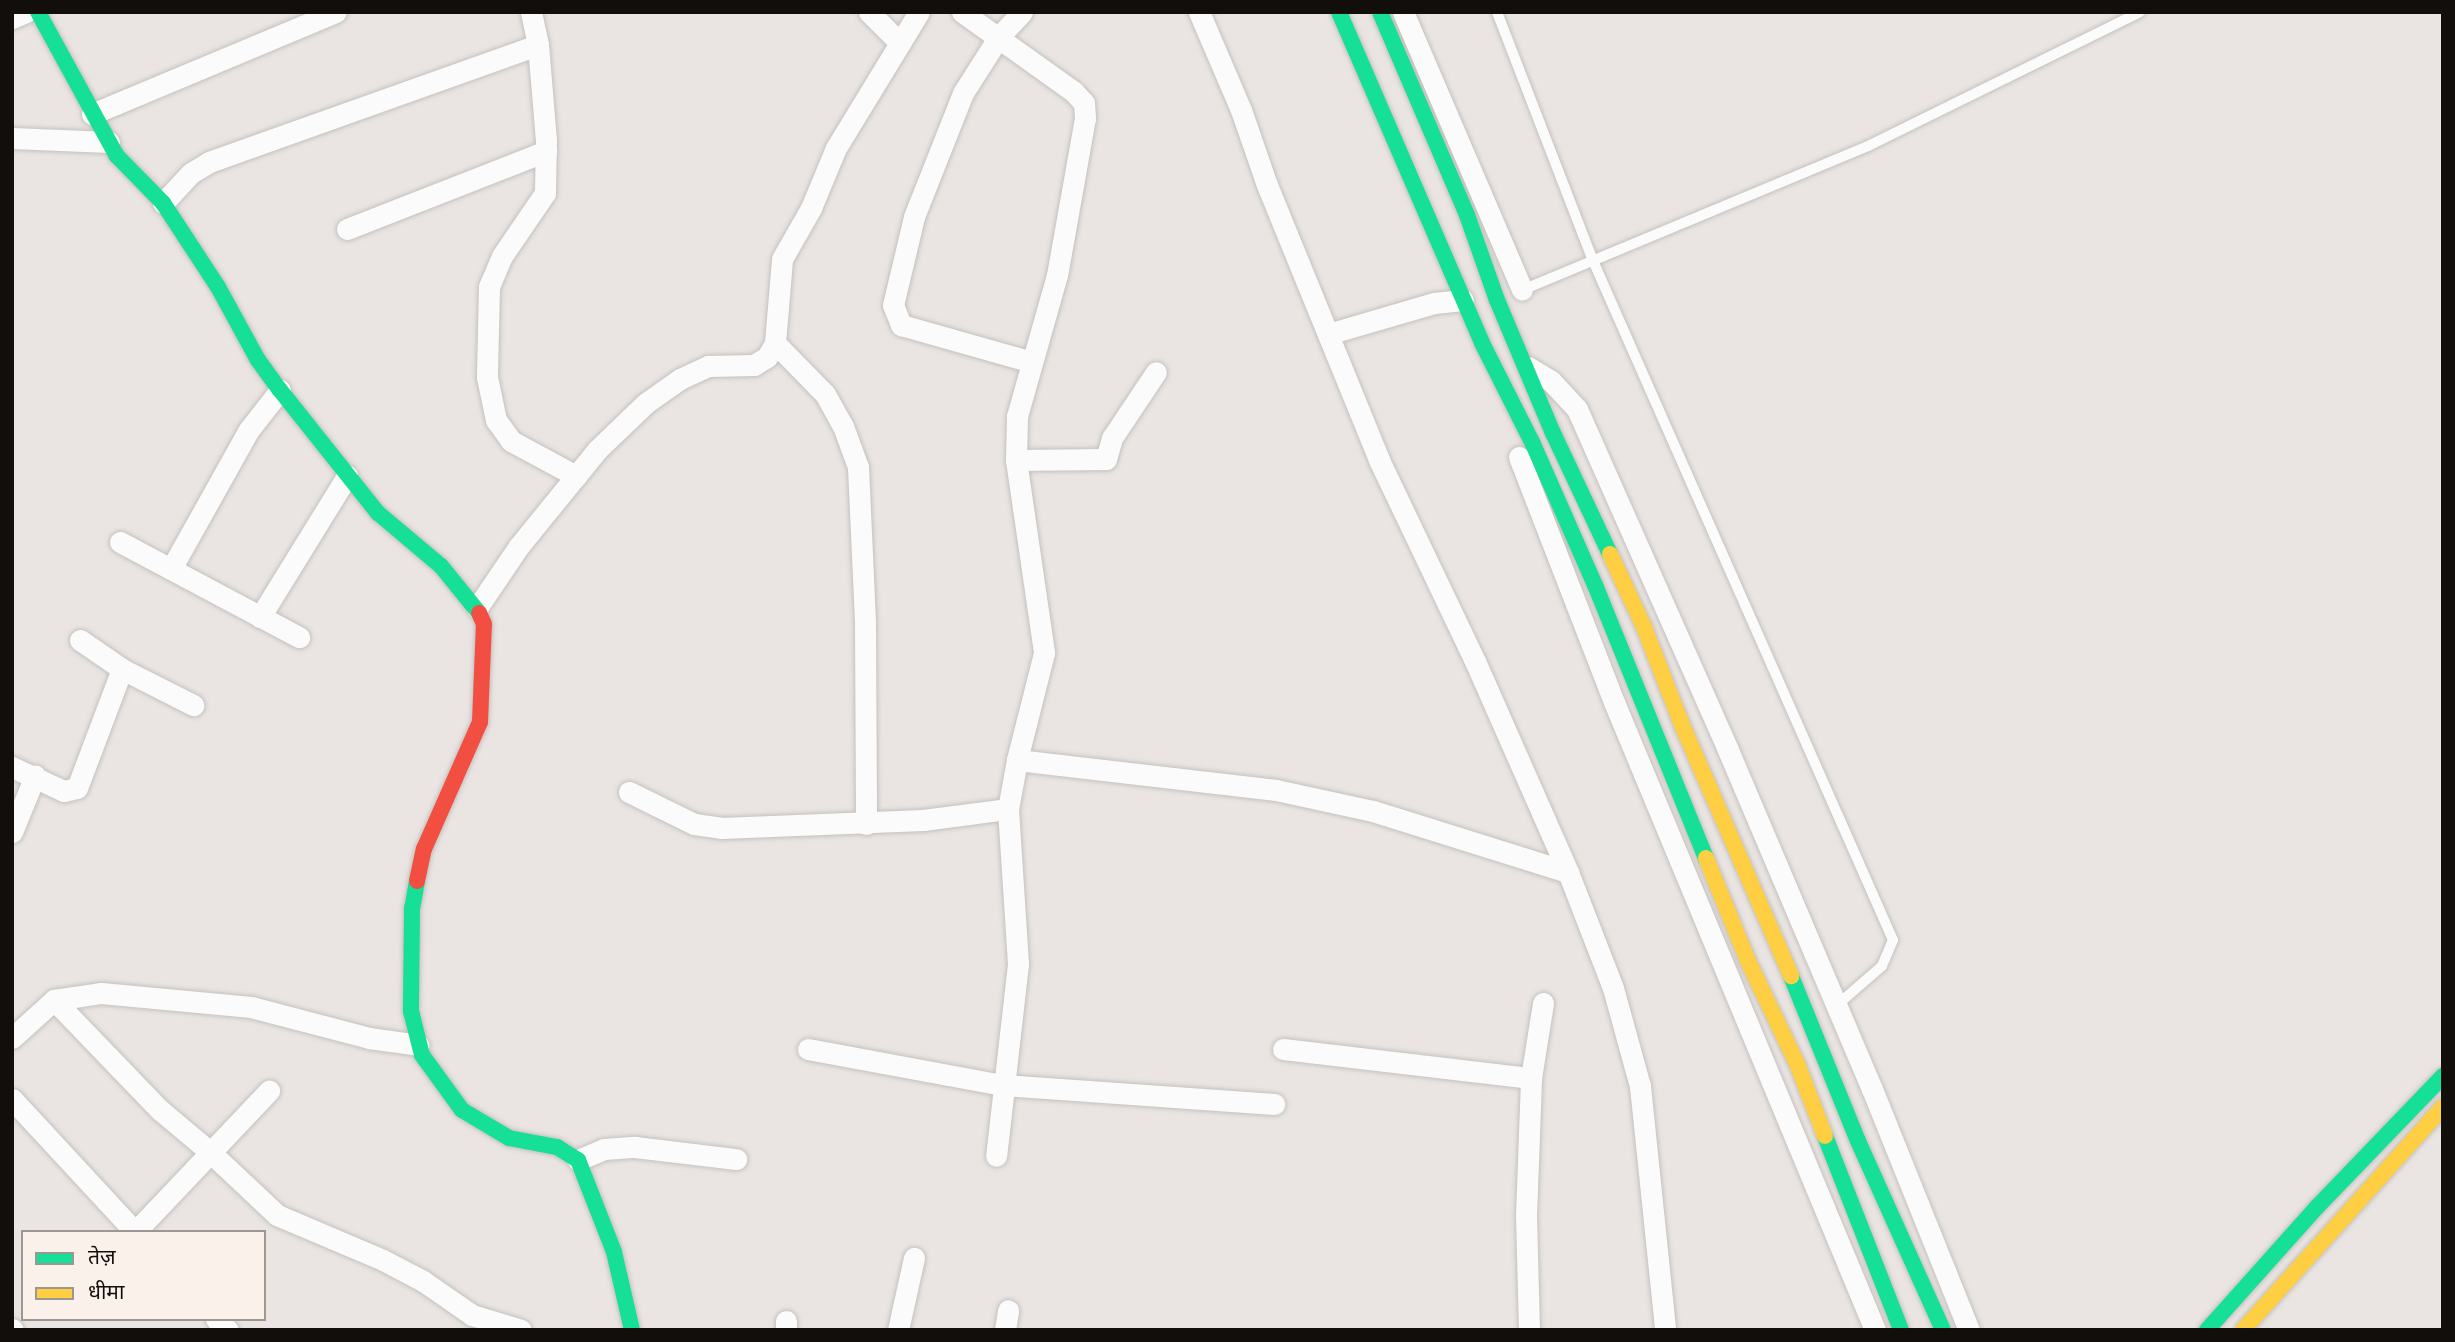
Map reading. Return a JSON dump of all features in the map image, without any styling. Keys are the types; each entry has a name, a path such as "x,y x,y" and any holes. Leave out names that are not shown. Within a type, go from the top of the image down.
{"main road":[{"path":"1339,12 1456,301 1532,444 1595,585 1748,961 1798,1066 1901,1330"},
{"path":"1380,12 1467,215 1497,300 1553,433 1589,504 1644,627 1682,725 1807,1012 1858,1141 1943,1330"},
{"path":"40,13 117,156 163,202 218,287 258,360 280,390 378,513 441,566 477,608 486,636 480,722 424,849 412,908 411,1011 418,1045 433,1074 462,1110 509,1138 556,1147 578,1160 614,1252 632,1330"},
{"path":"2207,1330 2317,1207 2443,1076"},
{"path":"2243,1330 2443,1107"}],"street":[{"path":"531,12 538,45 546,151 545,193 502,256 489,286 487,377 496,420 510,441 576,476"},
{"path":"869,12 900,43"},
{"path":"477,608 519,546 597,450 646,403 680,379 708,366 754,365 767,358 775,343 782,259 811,208 836,148 919,12"},
{"path":"962,12 1074,92 1084,103 1086,118 1057,275 1017,416 1016,460 1044,653 1017,760 1008,809 1018,964 996,1156"},
{"path":"1022,12 998,38 963,93 914,217 893,305 901,325 1032,362"},
{"path":"1199,12 1241,110 1267,185 1379,460 1475,661 1568,872 1613,988 1640,1087 1665,1330"},
{"path":"1323,12 1456,301 1614,702 1875,1330"},
{"path":"1403,12 1522,290"},
{"path":"12,18 40,13"},
{"path":"92,114 324,14"},
{"path":"163,202 191,173 209,162 538,45"},
{"path":"13,135 109,142"},
{"path":"347,229 546,151"},
{"path":"1328,334 1434,303 1456,301"},
{"path":"775,343 825,394 843,426 858,467 865,624 866,824"},
{"path":"1525,365 1551,381 1577,409 1728,750 1969,1330"},
{"path":"1016,460 1106,459 1112,438 1156,372"},
{"path":"171,569 248,431 280,390"},
{"path":"260,617 347,476"},
{"path":"120,542 299,637"},
{"path":"80,640 122,669 193,705"},
{"path":"12,767 64,791 77,788 122,669"},
{"path":"1017,760 1276,790 1373,811 1568,872"},
{"path":"12,832 35,776"},
{"path":"629,792 694,824 708,827 866,824 1008,809"},
{"path":"12,1038 54,1000 101,993 251,1007 369,1038 418,1045"},
{"path":"54,1000 160,1110 210,1152 277,1215 383,1260 423,1281 472,1315 521,1330"},
{"path":"1529,1330 1526,1216 1531,1078 1544,1003"},
{"path":"808,1049 1003,1085 1274,1104"},
{"path":"1283,1049 1531,1078"},
{"path":"137,1230 269,1091"},
{"path":"12,1099 133,1230"},
{"path":"578,1160 604,1149 635,1147 736,1159"},
{"path":"898,1330 914,1258"}],"lane":[{"path":"1497,12 1594,263 1893,940 1882,966 1836,1006"},
{"path":"1497,300 1594,263 1868,146 2140,12"}],"traffic: fast":[{"path":"38,12 117,156 163,203 218,287 258,360 280,390 378,513 441,566 479,613"},
{"path":"1339,12 1482,343 1533,444 1595,585 1706,858"},
{"path":"1380,12 1467,215 1497,300 1553,433 1610,554"},
{"path":"417,881 412,908 411,1011 422,1055 462,1110 509,1138 557,1147 578,1160 614,1252 632,1330"},
{"path":"1791,976 1858,1141 1943,1330"},
{"path":"2207,1330 2317,1207 2443,1076"},
{"path":"1825,1136 1901,1330"}],"traffic: slow":[{"path":"1610,554 1644,627 1682,725 1791,976"},
{"path":"1706,858 1748,961 1798,1066 1825,1136"},
{"path":"2243,1330 2443,1107"}],"traffic: jam":[{"path":"417,881 424,849 480,722 484,624 479,613"}]}
